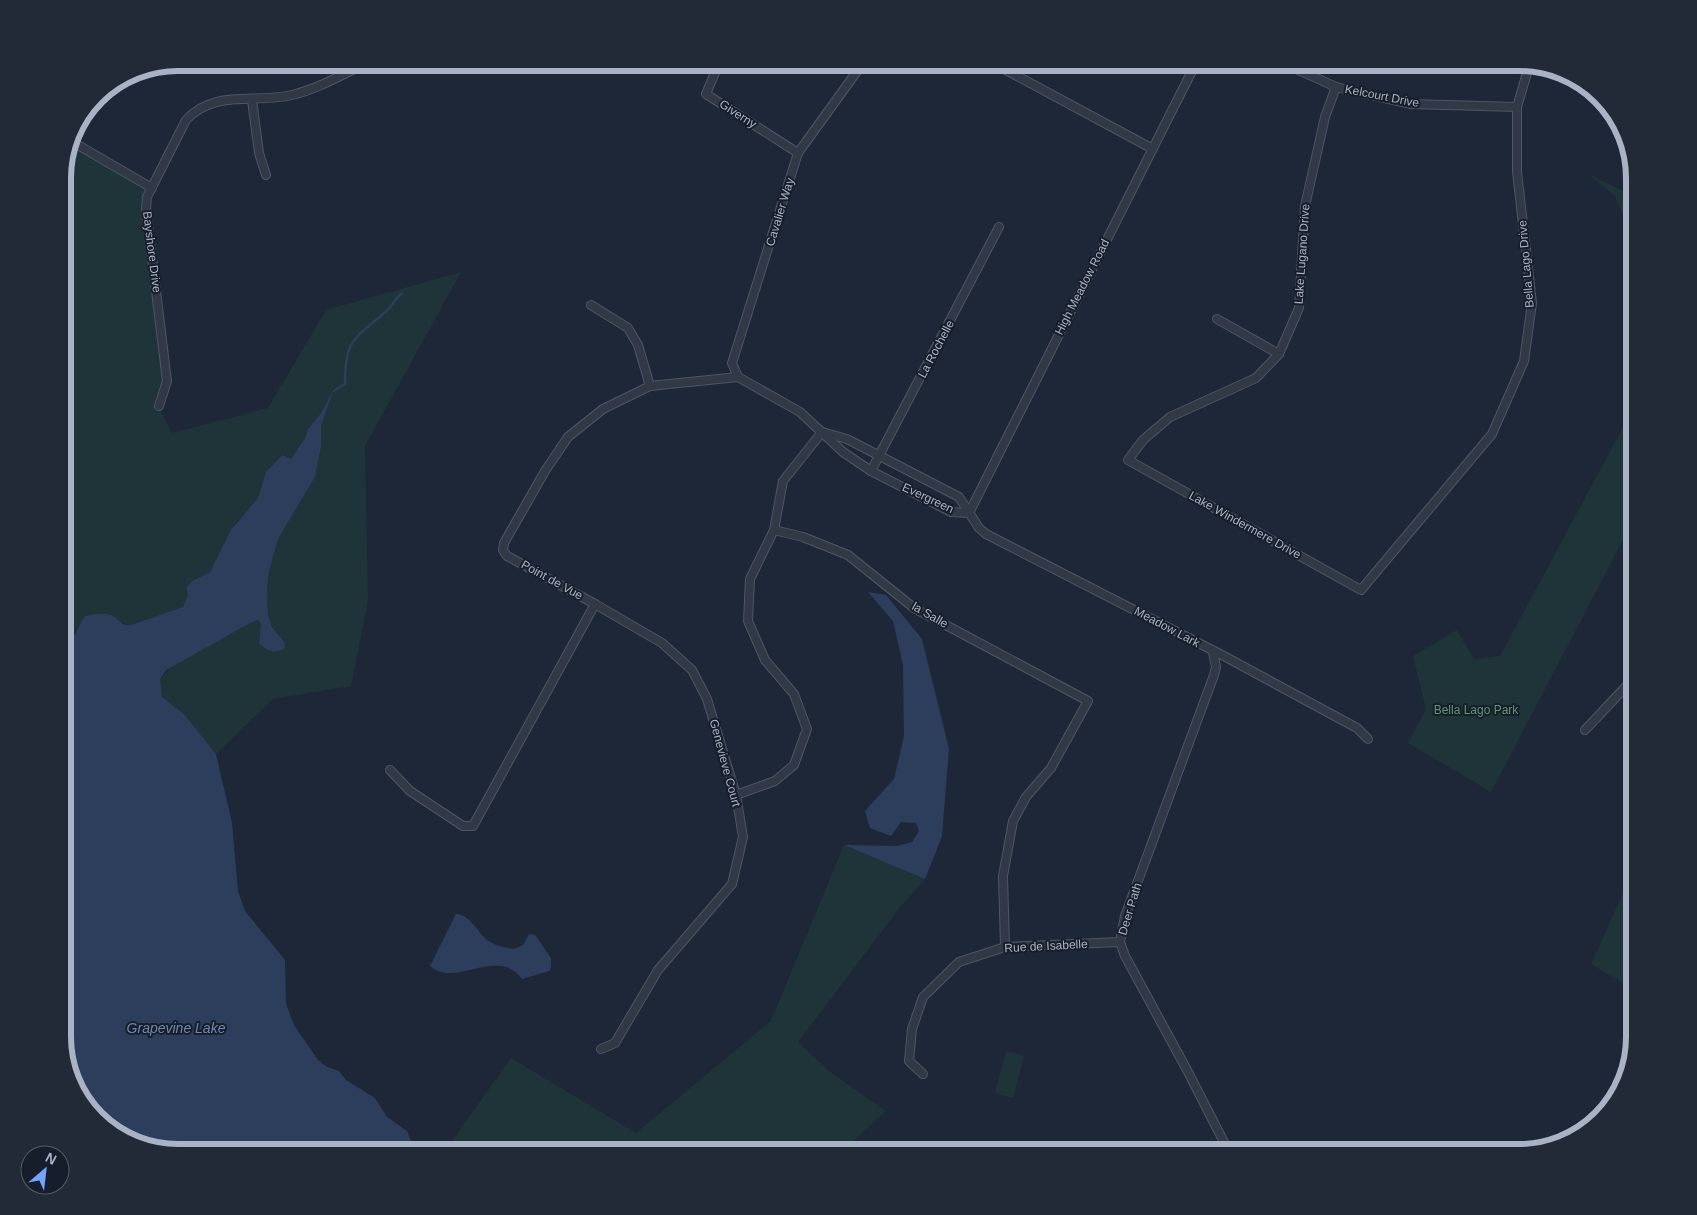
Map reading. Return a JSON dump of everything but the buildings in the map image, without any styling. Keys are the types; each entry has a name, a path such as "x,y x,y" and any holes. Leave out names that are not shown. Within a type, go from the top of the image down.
{"street":[{"name":"Bayshore Drive","path":"159,406 168,381 146,209 147,197 186,120 211,102 276,98 304,92 348,71"},
{"name":"Giverny","path":"715,71 706,94 798,153"},
{"name":"Cavalier Way","path":"738,377 732,363 798,153 857,71"},
{"path":"1011,71 1152,148"},
{"name":"High Meadow Road","path":"969,513 1191,71"},
{"name":"Kelcourt Drive","path":"1302,71 1336,87 1410,104 1517,108"},
{"name":"Bella Lago Drive","path":"1361,590 1492,434 1524,361 1532,303 1517,172 1517,108 1528,71"},
{"name":"Lake Lugano Drive","path":"1128,460 1143,440 1170,417 1256,378 1279,354 1299,308 1305,206 1325,117 1336,87"},
{"path":"252,100 259,152 266,176"},
{"path":"77,144 152,188"},
{"name":"La Rochelle","path":"871,471 1000,227"},
{"path":"591,305 628,328 638,345 650,386"},
{"path":"1218,319 1279,354"},
{"name":"Evergreen","path":"738,377 800,412 843,452 871,471 951,512 969,513"},
{"name":"Point de Vue","path":"390,770 410,791 463,826 473,826 595,604 507,556 503,550 504,543 545,470 568,436 612,403 650,386 738,377"},
{"path":"736,795 775,781 794,766 807,729 794,694 765,660 748,620 750,579 774,530 783,481 822,432"},
{"name":"Evergreen","path":"822,432 847,439 959,497 969,513"},
{"name":"Lake Windermere Drive","path":"1128,460 1361,590"},
{"name":"Meadow Lark","path":"969,513 986,534 1357,728 1368,739"},
{"name":"la Salle","path":"774,530 803,537 848,555 914,608 1088,701 1051,768 1026,797 1013,821 1003,876 1005,947"},
{"name":"Genevieve Court","path":"595,604 662,643 692,670 707,699 736,795 743,837 732,884 658,970 615,1043 601,1049"},
{"name":"Deer Path","path":"1213,652 1216,667 1214,675 1125,916 1120,942 1125,956 1225,1144"},
{"path":"1585,730 1626,686"},
{"name":"Rue de Isabelle","path":"923,1074 909,1061 912,1029 923,997 959,962 1005,947 1120,942"}],"green space":[{"path":"77,144 152,188 147,197 167,381 159,406 172,433 268,408 326,310 461,272 365,446 368,601 351,686 273,699 216,754 184,714 162,697 160,679 172,666 254,621 258,620 261,624 261,634 285,643 272,627 268,615 267,588 269,572 278,539 315,477 321,447 321,426 333,393 321,413 308,428 305,438 291,459 281,455 266,472 258,498 249,511 237,521 210,572 192,581 186,588 188,595 183,607 131,625 118,622 75,630 74,636 71,638 71,171"},
{"path":"1588,174 1623,191 1626,190 1626,221 1615,196"},
{"name":"Bella Lago Park","path":"1626,422 1626,534 1491,792 1408,743 1426,709 1413,656 1457,630 1474,659 1500,656"},
{"path":"844,845 925,879 901,906 798,1042 829,1071 886,1111 850,1144 450,1144 511,1058 636,1133 771,1021"},
{"path":"1626,887 1626,985 1591,964"},
{"path":"1006,1051 1024,1056 1013,1098 995,1093"}],"water":[{"name":"Grapevine Lake","path":"334,389 321,426 321,447 315,477 278,539 269,572 267,588 268,615 272,627 285,643 284,649 271,651 259,643 261,624 258,620 254,621 166,670 160,679 162,697 184,714 216,754 232,823 238,891 245,911 285,960 286,1004 294,1025 318,1060 327,1067 339,1071 346,1080 375,1098 387,1117 407,1131 412,1144 171,1144 158,1142 137,1136 113,1122 93,1102 79,1078 72,1050 71,638 74,636 84,617 87,616 96,614 110,615 123,624 131,625 183,607 188,595 186,588 192,581 210,572 231,530 258,498 266,472 282,455 291,459 305,438 308,429 321,413"},
{"path":"868,592 886,595 922,639 949,749 942,836 925,879 844,845 897,846 912,842 919,831 916,823 901,822 891,836 870,828 865,811 894,779 904,736 903,665 893,621"},
{"path":"456,914 466,917 486,939 502,947 514,949 523,945 529,934 535,935 551,958 551,968 549,971 522,979 512,970 501,966 489,966 452,973 441,972 430,966"}],"waterway":[{"path":"334,391 345,384 347,358 353,342 402,293"}]}
